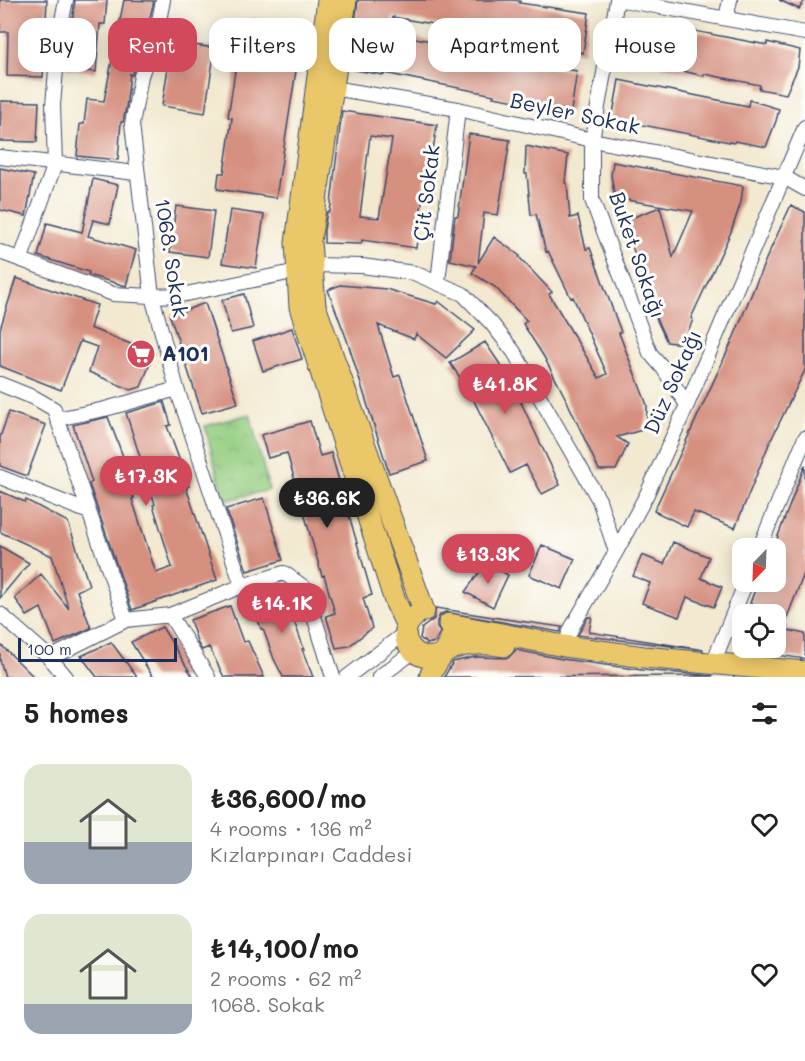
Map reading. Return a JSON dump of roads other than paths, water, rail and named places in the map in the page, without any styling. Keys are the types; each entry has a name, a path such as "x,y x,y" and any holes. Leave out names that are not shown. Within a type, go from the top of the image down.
{"main road":[{"path":"328,0 296,243 315,306 424,612"},
{"path":"346,0 300,307 395,601 423,677"},
{"path":"430,677 443,653 452,639 446,619 436,612 424,612 411,619 410,641 426,657 434,658 443,653 462,644 490,644 596,663 732,677"},
{"path":"449,624 564,646 805,672"}],"street":[{"path":"21,258 55,164 53,105 59,35 66,0"},
{"name":"1068. Sokak","path":"163,0 157,31 141,76 132,124 152,296 177,389 242,586"},
{"path":"620,0 805,33"},
{"name":"Buket Sokağı","path":"620,0 592,140 592,200 650,353 663,368 687,405"},
{"path":"726,18 730,0"},
{"name":"Beyler Sokak","path":"333,88 458,110 592,140 784,177 805,189"},
{"name":"Çit Sokak","path":"438,282 458,110"},
{"name":"Düz Sokağı","path":"564,646 572,627 647,494 805,127"},
{"path":"0,156 136,173"},
{"path":"0,252 113,294 181,295 305,268 362,266 414,273 463,294 492,324 514,352 599,500 616,552"},
{"path":"2,389 35,398 54,409 126,620"},
{"path":"57,419 105,409 177,389"},
{"path":"764,538 805,438"},
{"path":"0,477 89,512"},
{"path":"50,658 126,620 170,615 242,586 284,573 304,588 333,677"},
{"path":"713,663 742,592"},
{"path":"0,614 50,658 66,677"},
{"path":"170,615 208,677"},
{"path":"347,677 410,641"},
{"path":"379,677 410,641"}],"place":[{"name":"A101","path":"141,354"}]}
